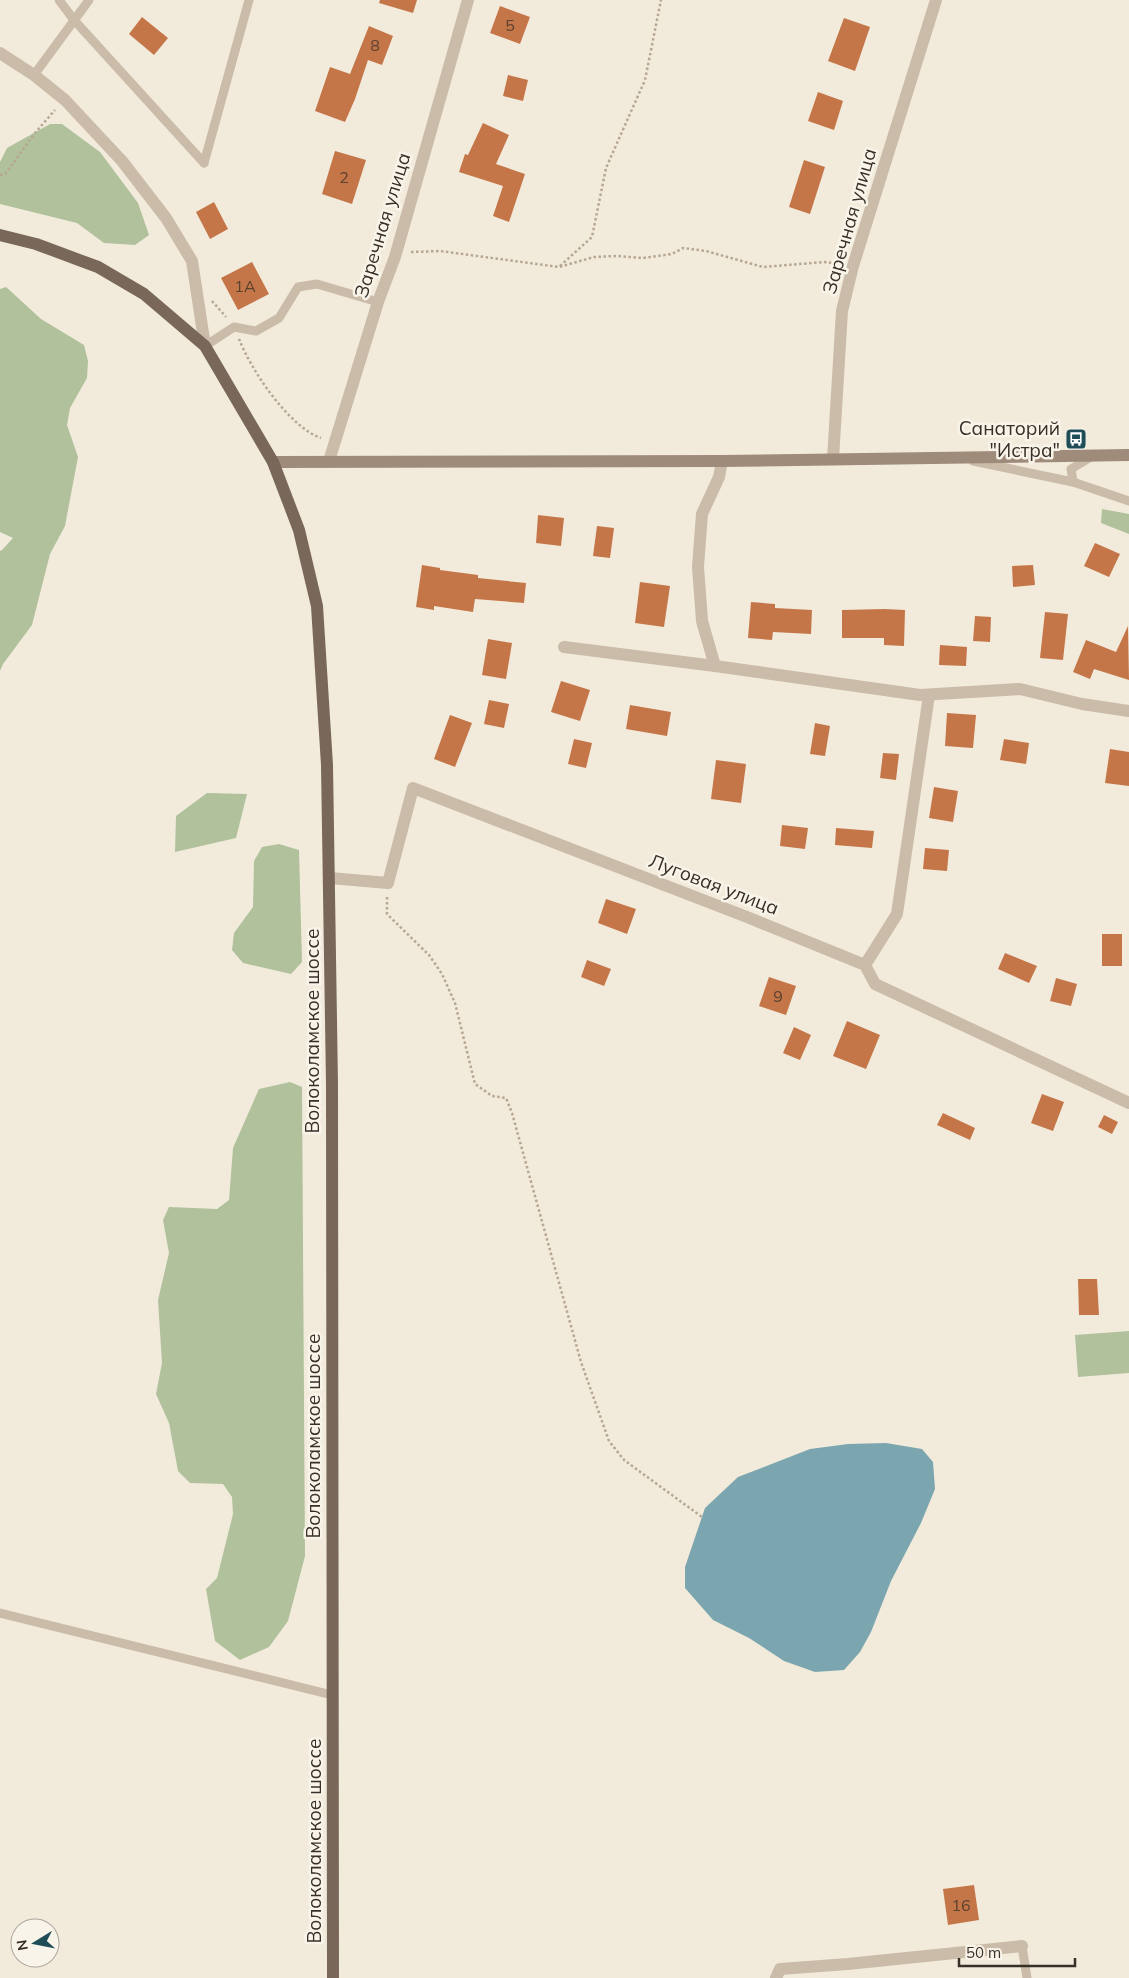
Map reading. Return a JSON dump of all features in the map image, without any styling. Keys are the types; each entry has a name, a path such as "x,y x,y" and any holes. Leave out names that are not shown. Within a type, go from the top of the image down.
{"main road":[{"name":"Волоколамское шоссе","path":"0,235 36,244 98,267 144,294 205,346 274,462 299,530 317,606 327,765 330,878 333,1978"},
{"path":"274,462 722,461 1129,455"}],"street":[{"name":"Заречная улица","path":"329,461 378,302 395,257 468,0"},
{"name":"Заречная улица","path":"833,459 842,311 853,266 936,0"},
{"path":"0,53 34,75 65,100 122,161 166,218 192,261 205,346"},
{"path":"715,666 702,621 698,567 702,514 719,477 722,461"},
{"path":"564,647 929,695 1020,688 1082,704 1129,711"},
{"path":"929,695 897,914 865,965 875,984 1129,1103"},
{"name":"Луговая улица","path":"388,883 413,788 748,917 865,965"},
{"path":"330,878 388,883"},
{"path":"776,1978 780,1969 1022,1946"}],"lane":[{"path":"59,0 74,20 204,163 249,0"},
{"path":"34,75 89,0"},
{"path":"205,346 234,327 256,331 279,318 298,287 317,284 378,302"},
{"path":"1073,482 1071,469 1091,456"},
{"path":"958,458 1073,482 1129,501"},
{"path":"0,1613 332,1695"},
{"path":"1022,1946 1027,1978"}],"path":[{"path":"559,267 592,237 606,168 645,80 661,0"},
{"path":"0,176 6,173 35,133 65,100"},
{"path":"395,257 417,251 440,251 559,267 594,257 643,258 672,254 683,248 763,267 824,262 853,266"},
{"path":"212,300 234,327 246,356 279,405 309,434 334,443"},
{"path":"388,883 386,914 429,955 442,974 455,1003 475,1084 492,1096 506,1098 512,1113 581,1362 609,1441 624,1460 702,1517"}],"green space":[{"path":"50,124 62,124 100,152 138,203 149,235 135,245 104,243 77,223 0,204 0,162 7,148"},
{"path":"6,287 41,319 84,345 88,361 87,378 70,408 67,425 78,457 65,526 50,554 32,625 3,664 0,671 0,551 13,538 0,532 0,289"},
{"path":"1102,509 1129,514 1129,534 1101,523"},
{"path":"207,793 247,794 236,838 175,852 176,816"},
{"path":"279,844 299,850 302,962 291,974 243,963 232,950 234,933 253,907 254,861 262,847"},
{"path":"290,1082 302,1087 305,1556 288,1621 269,1647 240,1660 215,1641 206,1589 217,1578 233,1514 232,1497 223,1484 190,1483 178,1471 169,1423 156,1394 162,1363 158,1300 169,1253 163,1220 169,1207 217,1209 229,1200 233,1148 259,1089"},
{"path":"1129,1331 1129,1373 1078,1377 1075,1335"}],"water":[{"path":"886,1443 922,1449 933,1462 935,1489 921,1523 891,1581 871,1632 860,1652 844,1670 815,1672 784,1661 749,1638 713,1620 685,1588 685,1567 705,1508 738,1477 810,1449 848,1444"}],"building":[{"path":"380,0 417,0 413,13 379,3"},
{"path":"500,6 530,17 520,44 490,33"},
{"path":"142,17 168,38 154,55 129,34"},
{"path":"844,18 870,27 855,71 828,61"},
{"path":"369,26 393,36 382,65 368,60 345,122 315,111 330,67 350,74"},
{"path":"508,75 528,80 523,101 503,96"},
{"path":"818,92 843,101 834,130 808,121"},
{"path":"483,123 509,135 496,164 525,174 509,222 493,216 503,186 459,172 465,154 468,155"},
{"path":"335,151 366,160 352,204 322,194"},
{"path":"804,160 825,167 810,214 789,207"},
{"path":"214,202 228,229 210,239 196,212"},
{"path":"252,262 269,294 238,310 221,278"},
{"path":"538,515 564,518 561,546 536,543"},
{"path":"597,526 614,528 610,558 593,556"},
{"path":"1095,543 1120,554 1109,577 1084,566"},
{"path":"422,565 440,568 440,570 478,575 478,578 526,583 524,603 475,599 473,612 434,606 434,610 416,607"},
{"path":"1033,565 1035,585 1013,587 1012,566"},
{"path":"640,582 670,586 664,627 635,623"},
{"path":"751,602 775,604 775,608 812,610 811,634 773,632 772,640 748,638"},
{"path":"842,610 905,610 904,646 884,645 884,638 842,638"},
{"path":"1045,612 1068,614 1063,660 1040,658"},
{"path":"975,616 991,617 990,642 973,641"},
{"path":"1128,626 1129,680 1094,669 1090,679 1073,672 1086,640 1116,652"},
{"path":"488,639 512,643 506,679 482,675"},
{"path":"940,645 967,647 966,666 939,665"},
{"path":"561,681 590,690 580,721 551,712"},
{"path":"489,700 509,704 504,728 484,724"},
{"path":"630,705 671,712 667,736 626,729"},
{"path":"947,713 976,715 973,748 945,746"},
{"path":"450,715 472,723 455,767 434,759"},
{"path":"815,723 830,726 825,756 810,754"},
{"path":"574,739 592,743 586,768 568,764"},
{"path":"1004,739 1029,743 1026,764 1000,760"},
{"path":"1110,749 1129,752 1129,786 1105,783"},
{"path":"883,753 899,754 896,780 880,778"},
{"path":"716,760 746,764 741,803 711,799"},
{"path":"934,787 958,791 953,822 929,818"},
{"path":"782,825 808,828 805,849 780,846"},
{"path":"836,828 874,831 872,848 835,845"},
{"path":"925,848 949,850 947,871 923,869"},
{"path":"606,899 636,909 627,934 598,923"},
{"path":"1102,934 1122,934 1122,966 1102,966"},
{"path":"1005,953 1037,966 1029,983 998,969"},
{"path":"587,960 611,969 604,986 581,977"},
{"path":"769,977 796,986 786,1015 759,1006"},
{"path":"1056,978 1077,984 1071,1006 1050,1001"},
{"path":"847,1021 880,1035 866,1069 833,1056"},
{"path":"794,1027 811,1035 800,1060 783,1053"},
{"path":"1042,1094 1064,1102 1053,1131 1031,1123"},
{"path":"943,1113 975,1128 970,1140 937,1125"},
{"path":"1104,1115 1118,1122 1112,1134 1098,1127"},
{"path":"1078,1279 1097,1279 1099,1315 1079,1315"},
{"path":"974,1885 979,1920 948,1925 943,1889"}],"place":[{"name":"Санаторий \"Истра\"","path":"1076,439"}]}
